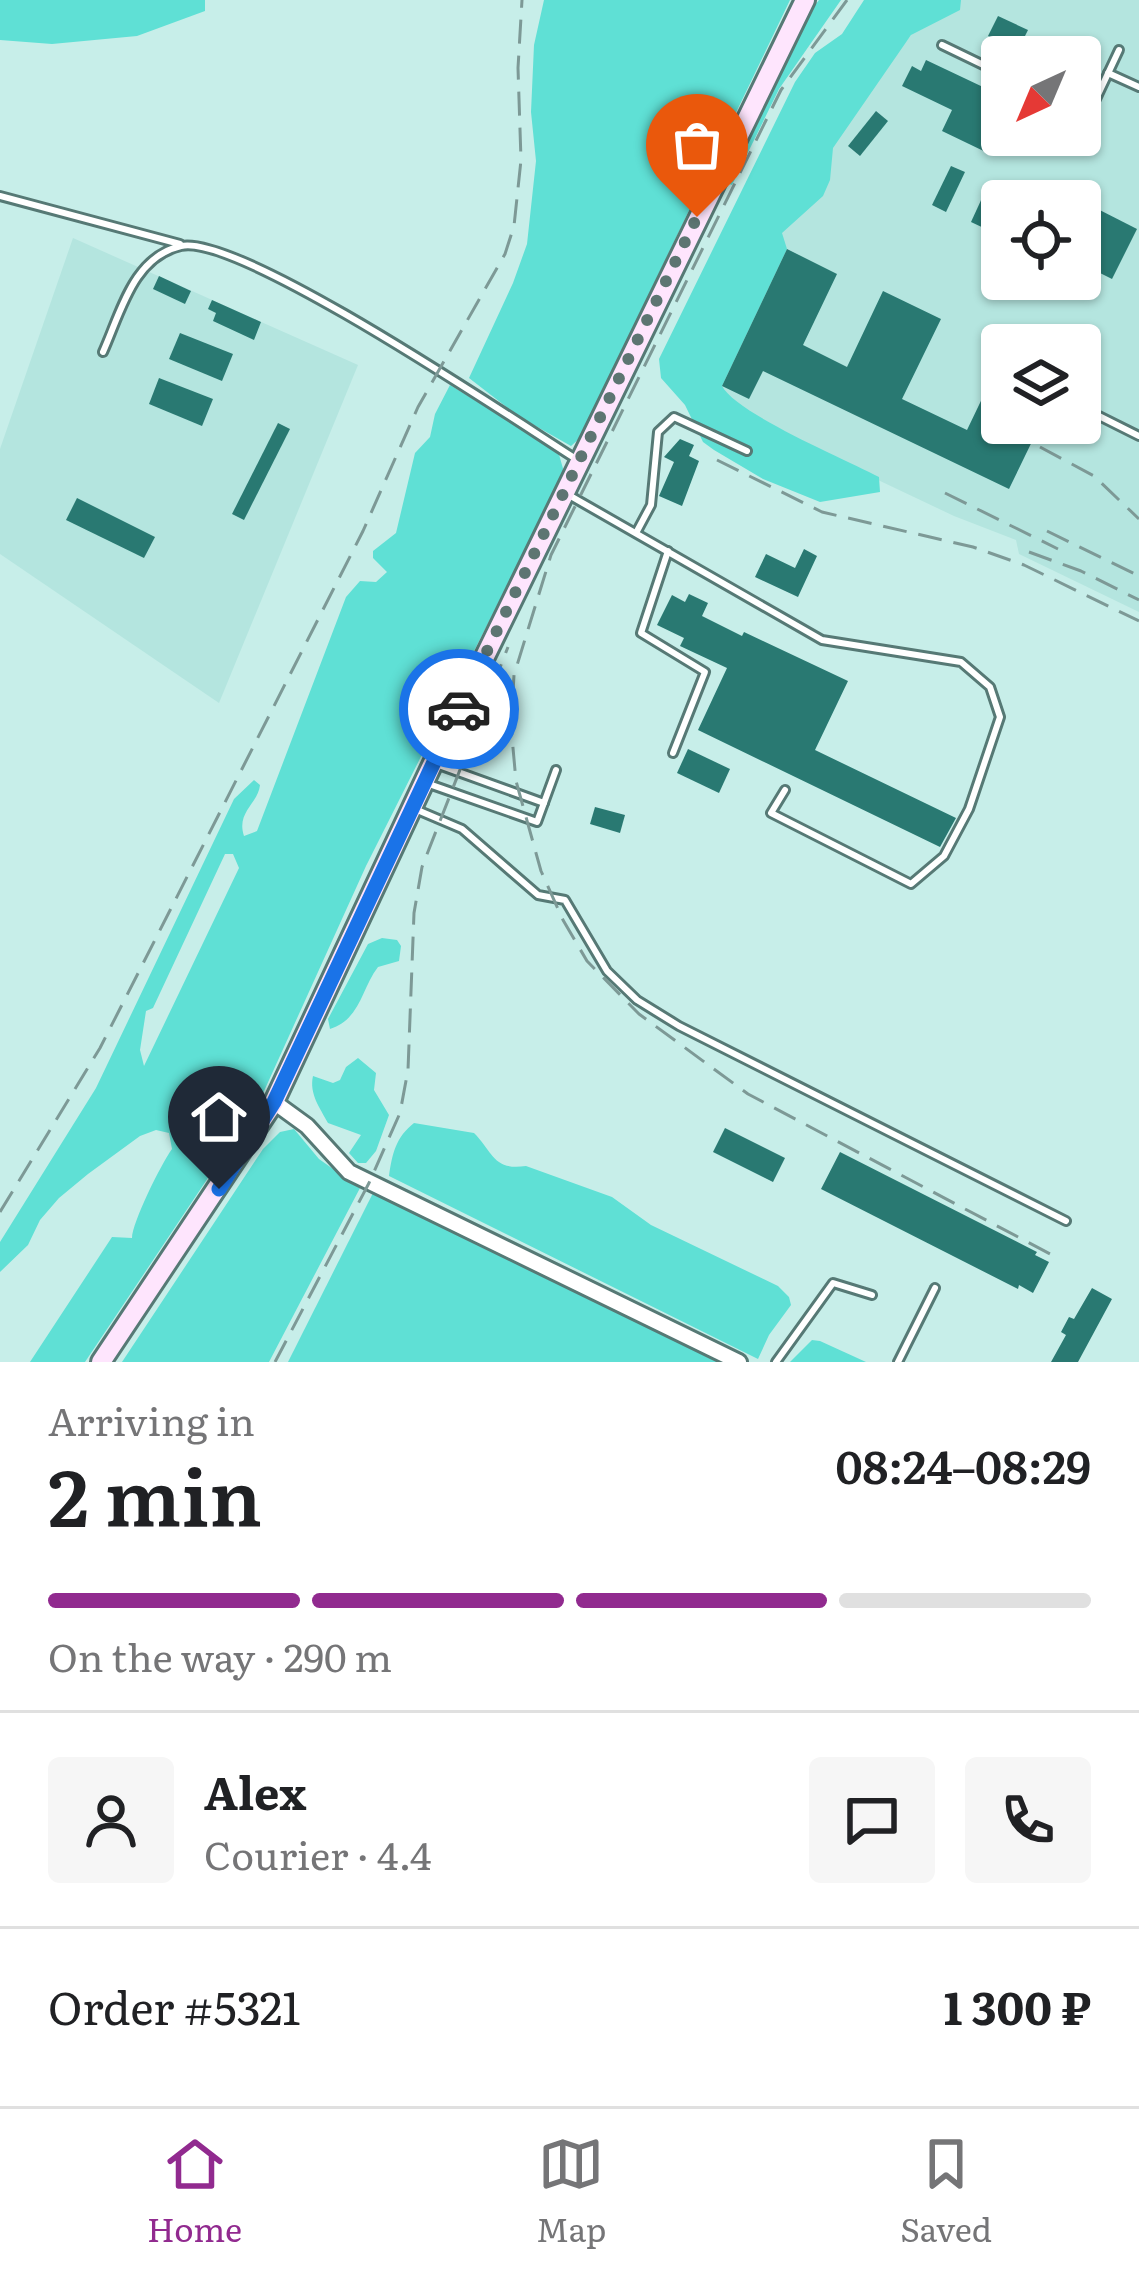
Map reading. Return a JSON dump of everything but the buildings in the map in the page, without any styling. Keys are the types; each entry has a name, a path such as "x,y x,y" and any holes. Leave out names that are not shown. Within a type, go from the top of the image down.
{"main road":[{"path":"101,1362 274,1102 433,763 805,0"}],"street":[{"path":"274,1102 307,1126 349,1172 739,1362"}],"lane":[{"path":"942,45 981,64"},
{"path":"1101,88 1119,50"},
{"path":"1108,73 1139,87"},
{"path":"0,196 184,245 206,246 277,275 579,461"},
{"path":"103,352 141,268 184,245"},
{"path":"636,533 651,505 658,432 674,417 747,451"},
{"path":"1101,417 1139,436"},
{"path":"564,492 822,640 961,662 990,687 1000,717 970,809 944,856 911,884 771,813 785,790"},
{"path":"668,551 641,633 705,672 673,753"},
{"path":"433,763 544,802"},
{"path":"424,782 537,822 556,770"},
{"path":"412,808 462,829 538,895 565,900 607,971 637,1000 679,1026 1066,1221"},
{"path":"776,1362 833,1283 872,1294"},
{"path":"898,1362 935,1288"}],"shaded area":[{"path":"0,0 205,0 205,11 137,36 52,44 0,40"},
{"path":"544,0 790,0 580,438 571,446 518,416 469,378 527,244 536,161 531,112 534,45"},
{"path":"819,0 841,0 779,89 732,185 722,181 806,17"},
{"path":"864,0 961,0 960,10 911,35 833,148 823,196 782,233 787,249 722,386 748,410 879,477 880,492 820,502 763,479 703,442 685,405 661,378 659,359 795,82 815,53 842,34"},
{"path":"939,0 1139,0 1139,612 1019,554 1016,540 954,516 667,380 708,291"},
{"path":"73,238 358,365 219,703 0,554 0,449"},
{"path":"450,385 558,451 564,472 366,866 260,1100 85,1362 30,1362 112,1237 132,1238 172,1149 169,1133 156,1130 140,1136 88,1174 59,1198 40,1220 28,1245 0,1272 0,1242 96,1088 234,799 254,780 260,785 242,828 244,836 257,831 346,597 360,581 376,582 387,572 373,558 373,551 396,533 415,453 430,437","holes":["225,854 233,854 239,868 144,1066 140,1050 146,1011 153,1008"]},
{"path":"382,938 397,940 399,961 378,967 354,1011 330,1029 328,1019 368,944"},
{"path":"358,1058 376,1073 374,1090 389,1115 376,1151 366,1163 358,1163 349,1153 361,1135 328,1123 313,1089 313,1076 333,1083"},
{"path":"414,1123 474,1133 500,1163 526,1166 612,1197 651,1225 778,1286 791,1305 758,1359 389,1176 396,1146"},
{"path":"294,1129 319,1159 360,1188 269,1362 122,1362 263,1149 280,1132"},
{"path":"374,1191 720,1362 288,1362"},
{"path":"812,1340 820,1341 866,1362 790,1362"}],"railway":[{"path":"0,1212 100,1048 363,531 418,407 505,254 514,226 521,160 522,0"},
{"path":"847,0 781,90 551,555 514,675 511,726 516,781 541,871 563,920 587,961 639,1014 748,1094 1052,1255"},
{"path":"1040,447 1094,476 1139,519"},
{"path":"717,460 822,512 973,547 1024,565 1139,621"},
{"path":"945,493 1058,549"},
{"path":"1047,531 1139,576"},
{"path":"1029,552 1139,600"},
{"path":"275,1362 369,1183 400,1113 408,1070 414,913 422,867 508,647"}],"way so far":[{"path":"459,709 697,217"}],"route":[{"path":"219,1189 274,1102 459,709"}]}
